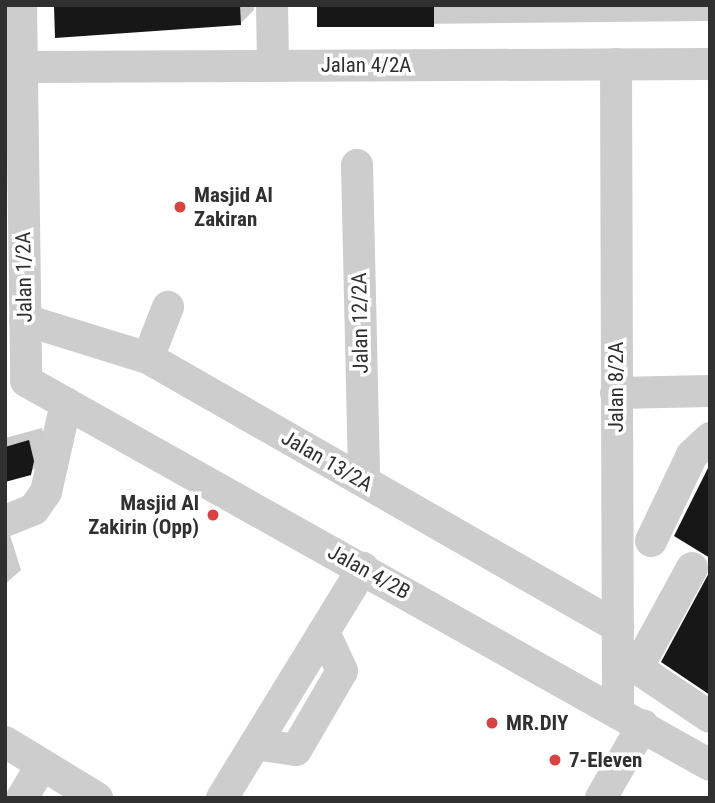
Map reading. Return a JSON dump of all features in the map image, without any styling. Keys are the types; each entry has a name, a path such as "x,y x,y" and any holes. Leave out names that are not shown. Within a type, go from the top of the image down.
{"street":[{"name":"Jalan 1/2A","path":"16,382 25,320 21,5"},
{"path":"272,5 273,65"},
{"name":"Jalan 8/2A","path":"616,64 618,627 631,718"},
{"name":"Jalan 4/2A","path":"22,67 710,64"},
{"name":"Jalan 12/2A","path":"357,165 363,481"},
{"path":"148,358 168,307"},
{"name":"Jalan 13/2A","path":"25,320 148,358 618,627"},
{"name":"Jalan 4/2B","path":"16,382 66,404 631,718 710,765"},
{"path":"616,393 710,391"},
{"path":"5,521 34,509 46,492 66,404"},
{"path":"651,541 692,456 710,438"},
{"path":"617,534 651,541 701,573 640,661 640,670 710,717"},
{"path":"222,798 363,568"},
{"path":"601,798 631,718"},
{"path":"5,742 97,798"},
{"path":"22,798 42,765"}],"building":[{"path":"54,5 240,5 241,25 55,38"},
{"path":"317,5 434,5 434,27 317,27"},
{"path":"29,440 34,461 31,475 5,482 5,447"},
{"path":"710,464 710,558 674,536"},
{"path":"710,571 710,695 661,662"}],"place":[{"name":"Masjid Al Zakiran","path":"180,207"},
{"name":"Masjid Al Zakirin (Opp)","path":"213,515"},
{"name":"MR.DIY","path":"492,723"},
{"name":"7-Eleven","path":"555,760"}]}
